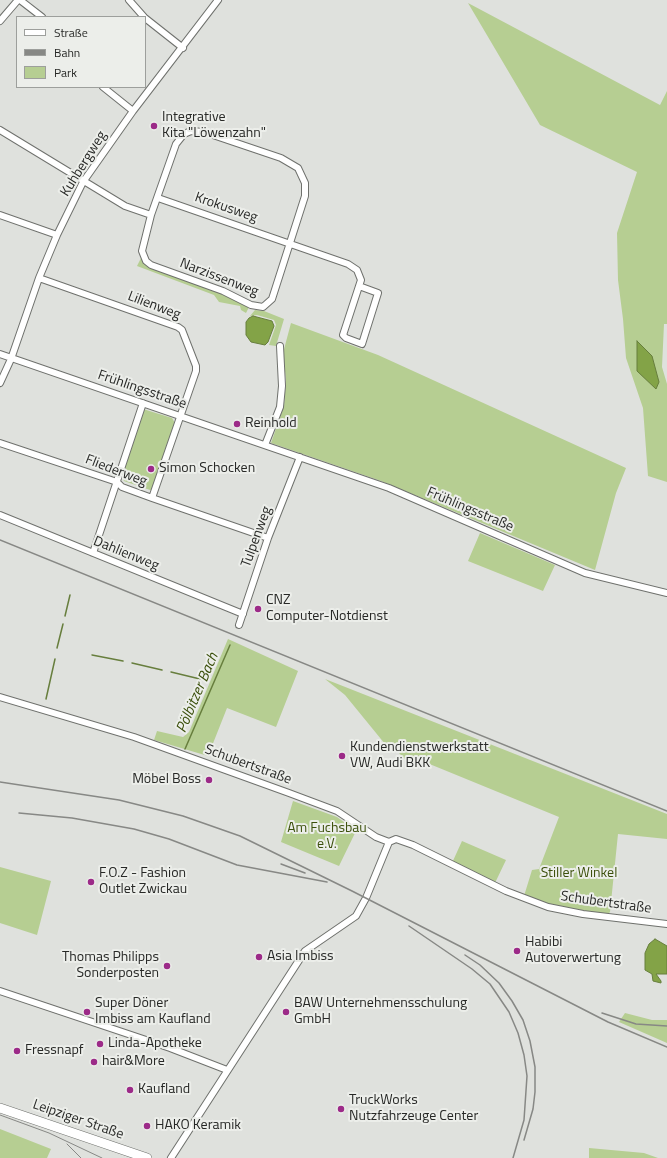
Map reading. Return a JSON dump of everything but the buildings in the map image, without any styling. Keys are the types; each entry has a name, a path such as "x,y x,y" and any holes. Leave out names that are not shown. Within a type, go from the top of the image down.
{"street":[{"path":"0,21 19,0 41,16"},
{"path":"129,0 144,16"},
{"name":"Kuhbergweg","path":"0,383 11,359 39,278 57,235 83,182 133,111 183,48 218,0"},
{"path":"146,18 183,48"},
{"path":"104,88 133,111"},
{"path":"0,130 83,182 125,206 151,215 176,144 187,132 204,132 268,153 298,168 305,183 304,196 289,243"},
{"name":"Krokusweg","path":"158,198 348,264 357,270 361,280 359,286"},
{"path":"0,215 57,235"},
{"name":"Narzissenweg","path":"151,215 142,251 146,261 151,265 223,291 251,305 263,307 272,299 289,243"},
{"name":"Lilienweg","path":"39,278 178,327 182,330 196,366 152,498"},
{"path":"359,286 378,294 362,344 346,338 343,334 359,286"},
{"path":"265,445 280,407 282,386 280,346"},
{"name":"Frühlingsstraße","path":"0,354 388,488 585,573 667,593"},
{"path":"92,553 143,403"},
{"name":"Fliederweg","path":"0,443 117,482 122,487 268,538"},
{"name":"Tulpenweg","path":"239,625 268,538 300,457"},
{"name":"Dahlienweg","path":"0,515 243,614"},
{"name":"Schubertstraße","path":"0,697 134,737 337,811 376,837 388,842 396,839 413,845 506,890 548,907 583,914 667,924"},
{"path":"171,1158 305,951 356,916 366,898 388,842"},
{"path":"0,991 162,1046 227,1070"},
{"name":"Leipziger Straße","path":"0,1108 147,1158"}],"green space":[{"path":"468,3 660,105 667,91 667,324 664,324 662,367 667,384 667,482 648,476 643,408 626,358 618,280 617,233 637,172 540,125"},
{"path":"141,258 147,266 232,298 249,307 246,313 241,310 240,306 219,302 214,295 137,266"},
{"path":"255,310 264,311 284,319 276,346 269,345 276,325 274,320 257,315 250,316"},
{"path":"291,323 378,355 626,468 616,493 595,570 381,481 271,443 284,406 286,380 283,353"},
{"path":"143,409 172,418 175,423 153,491 124,481 122,476"},
{"path":"480,533 555,565 543,591 468,561"},
{"path":"228,639 298,671 276,727 227,708 208,756 154,740 157,731 183,737 189,732"},
{"path":"325,679 667,814 667,839 618,834 610,912 607,915 550,904 524,896 532,870 539,869 559,817 410,756 408,762 397,751 385,744 345,695"},
{"name":"Am Fuchsbau e.V.","path":"293,801 337,817 356,831 339,866 281,842"},
{"name":"Stiller Winkel","path":"462,841 506,860 495,883 452,863"},
{"path":"0,867 51,881 37,935 0,923"},
{"path":"625,1013 652,1020 667,1020 667,1043 619,1022"},
{"path":"0,1129 51,1149 47,1158 0,1158"},
{"path":"589,1148 644,1153 658,1158 589,1158"}],"shaded area":[{"path":"253,316 272,321 274,326 268,342 265,345 251,342 246,335 246,322"},
{"path":"637,341 652,356 659,382 656,389 637,371"},
{"path":"655,939 667,946 667,974 656,974 661,983 653,981 652,974 645,970 645,953 649,944"}],"waterway":[{"path":"65,616 70,595"},
{"path":"57,648 63,624"},
{"name":"Pölbitzer Bach","path":"185,749 230,645"},
{"path":"92,655 123,661"},
{"path":"46,699 55,659"},
{"path":"132,663 162,670"},
{"path":"171,672 200,679"}],"tram line":[{"path":"0,1115 49,1133 102,1158"},
{"path":"67,1144 81,1158"}],"railway":[{"path":"0,540 667,811"},
{"path":"0,782 119,800 183,816 240,836 352,891 608,1022 667,1047"},
{"path":"19,813 72,818 134,829 169,839 237,865 327,882"},
{"path":"281,864 305,873"},
{"path":"409,926 472,969 490,984 509,1012 518,1033 524,1055 527,1076 524,1120 513,1158"},
{"path":"465,955 480,965 499,983 523,1020 530,1041 535,1067 535,1092 533,1109 524,1140"},
{"path":"602,1013 636,1024 667,1026"}],"place":[{"name":"Integrative Kita \"Löwenzahn\"","path":"154,126"},
{"name":"Reinhold","path":"237,424"},
{"name":"Simon Schocken","path":"151,469"},
{"name":"CNZ Computer-Notdienst","path":"258,609"},
{"name":"Kundendienstwerkstatt VW, Audi BKK","path":"342,756"},
{"name":"Möbel Boss","path":"209,780"},
{"name":"F.O.Z - Fashion Outlet Zwickau","path":"91,882"},
{"name":"Habibi Autoverwertung","path":"517,951"},
{"name":"Asia Imbiss","path":"259,957"},
{"name":"Thomas Philipps Sonderposten","path":"167,966"},
{"name":"Super Döner Imbiss am Kaufland","path":"87,1012"},
{"name":"BAW Unternehmensschulung GmbH","path":"286,1012"},
{"name":"Linda-Apotheke","path":"100,1044"},
{"name":"Fressnapf","path":"17,1051"},
{"name":"hair&More","path":"94,1062"},
{"name":"Kaufland","path":"130,1090"},
{"name":"TruckWorks Nutzfahrzeuge Center","path":"341,1109"},
{"name":"HAKO Keramik","path":"147,1126"}]}
